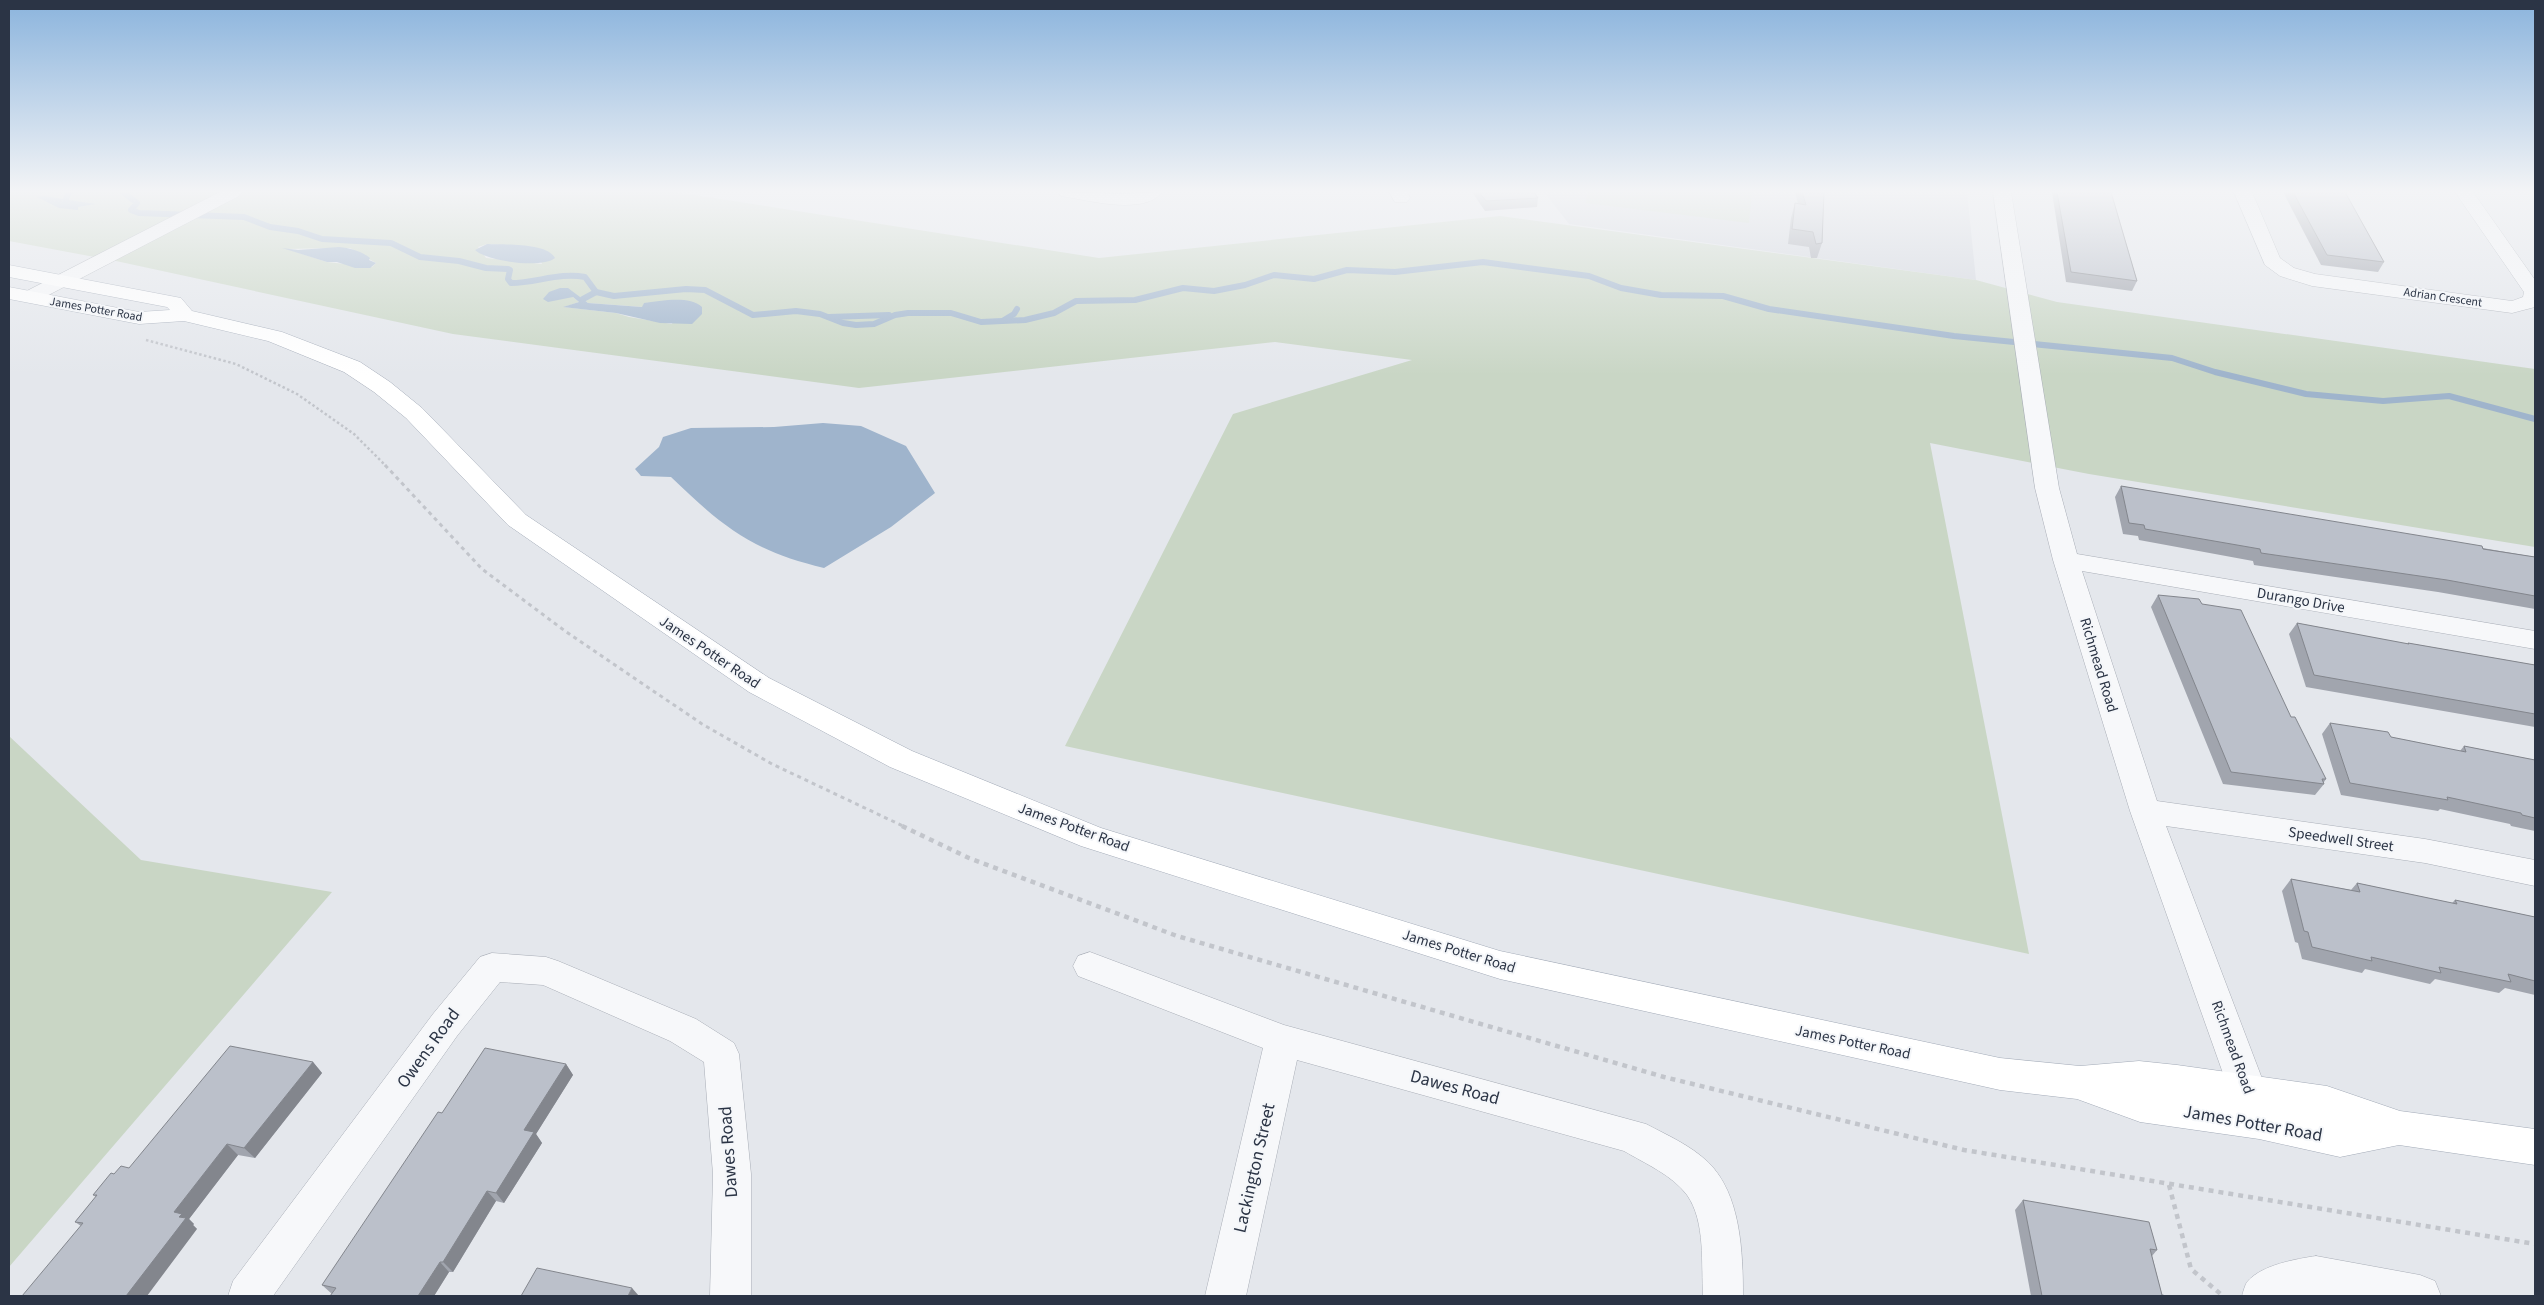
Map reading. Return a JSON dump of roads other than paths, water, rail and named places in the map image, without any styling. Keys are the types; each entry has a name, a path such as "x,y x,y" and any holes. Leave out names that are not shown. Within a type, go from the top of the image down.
{"main road":[{"name":"James Potter Road","path":"9,271 174,302 184,315"},
{"name":"James Potter Road","path":"9,293 139,318 184,315 275,336 352,367 382,387 414,413 517,520 759,686 901,759 1092,837 1500,965 2000,1074 2080,1083 2140,1105 2254,1107 2340,1138 2400,1128 2535,1148"}],"street":[{"path":"30,297 115,253"},
{"name":"Richmead Road","path":"2011,253 2047,488 2066,560 2145,811 2254,1107"},
{"name":"Adrian Crescent","path":"2269,253 2272,261 2287,272 2321,281 2512,307 2526,304 2533,299 2534,292 2507,253"},
{"name":"Durango Drive","path":"2066,560 2535,640"},
{"name":"Speedwell Street","path":"2145,811 2425,850 2535,873"},
{"name":"Dawes Road","path":"1090,966 1283,1040 1633,1136 1678,1162 1700,1181 1714,1208 1722,1262 1723,1296"},
{"name":"Owens Road","path":"248,1296 445,1025 492,967 546,971 682,1030"},
{"name":"Dawes Road","path":"682,1030 721,1054 732,1174 731,1296"},
{"name":"Lackington Street","path":"1225,1296 1283,1040"},
{"path":"2262,1296 2285,1280 2316,1276 2420,1296"}],"water":[{"path":"298,253 361,253 376,263 370,268 355,268 337,262 327,262"},
{"path":"479,253 550,253 555,258 539,263 527,263 502,260"},
{"path":"560,288 568,288 588,303 642,307 644,303 658,301 690,301 702,307 702,314 692,324 660,323 616,313 563,307 579,302 573,297 548,302 543,299 549,292"},
{"path":"823,423 861,426 906,446 935,493 891,527 824,568 777,554 758,545 723,523 671,477 641,476 635,469 659,447 663,437 691,428 774,427"}],"waterway":[{"path":"412,253 420,257 459,261 486,268 508,269 510,270 508,279 511,283 566,276 585,277 596,292"},
{"path":"596,292 614,296 686,289 705,290 753,315 796,311 820,314 843,323 856,325 874,324 895,315 908,313 951,313 981,322 1025,320 1054,313 1076,301 1135,300 1183,288 1214,291 1245,285 1274,275 1314,279 1347,270 1395,272 1483,262 1589,276 1621,288 1661,295 1723,296 1769,309 1954,336 2172,358 2215,372 2306,394 2383,401 2449,396 2535,419"},
{"path":"583,299 596,292"},
{"path":"1004,320 1014,314 1017,309"},
{"path":"829,317 889,315"}]}
